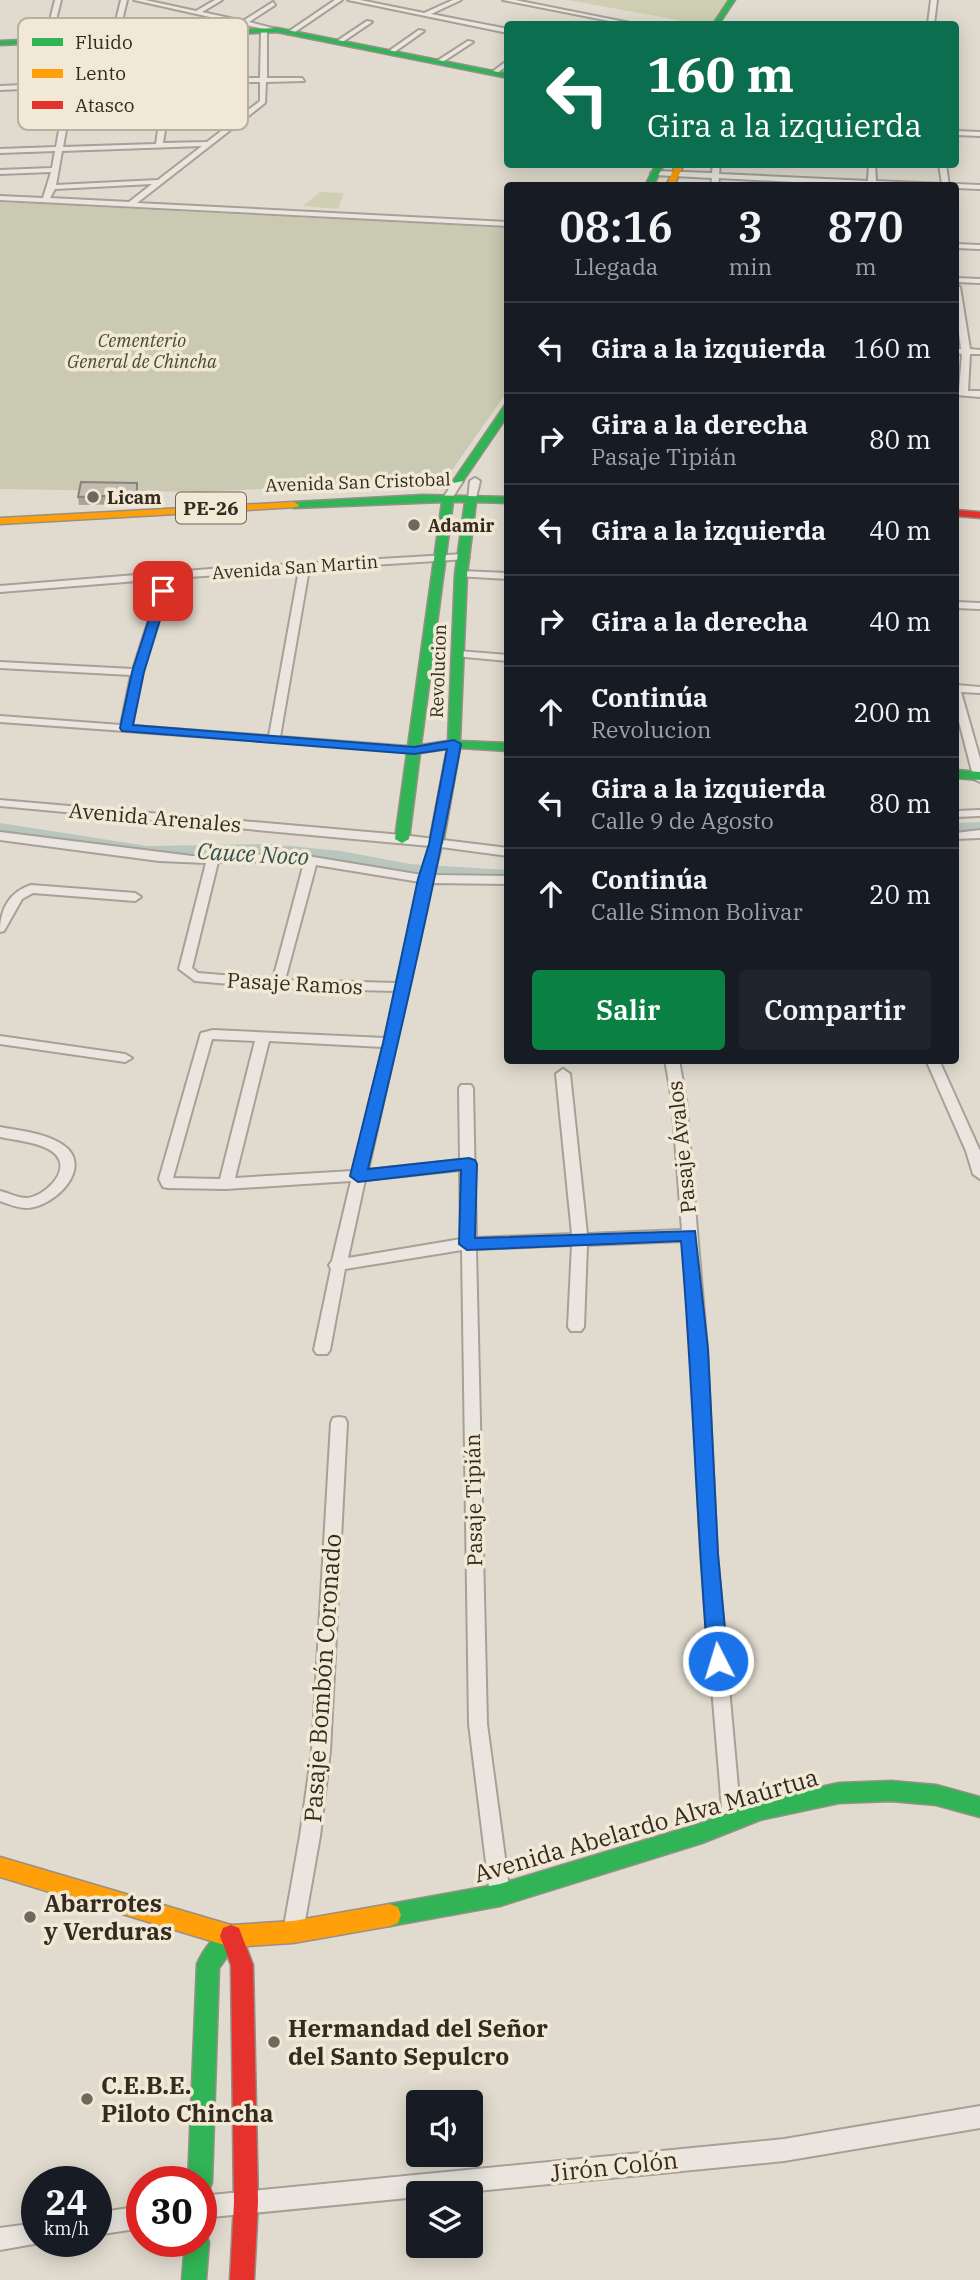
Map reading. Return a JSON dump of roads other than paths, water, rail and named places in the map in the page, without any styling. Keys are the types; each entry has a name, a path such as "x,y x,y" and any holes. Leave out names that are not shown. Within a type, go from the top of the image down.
{"main road":[{"path":"718,21 732,0"},
{"path":"248,32 277,31 500,75"},
{"path":"0,43 18,42"},
{"path":"463,489 504,414"},
{"path":"463,489 504,438"},
{"path":"463,489 504,488"},
{"name":"Avenida San Cristobal","path":"0,521 423,498 463,489 504,499"},
{"name":"Revolucion","path":"436,844 454,749 461,573 464,557 463,489"},
{"name":"Revolucion","path":"402,839 440,558 463,489"},
{"path":"959,513 980,515"},
{"path":"959,527 980,528"},
{"path":"414,750 504,747"},
{"path":"454,749 504,757"},
{"path":"959,775 980,779"},
{"path":"959,782 980,779"},
{"name":"Avenida Abelardo Alva Maúrtua","path":"0,1867 232,1936 293,1932 500,1895 702,1833 760,1811 839,1793 891,1791 936,1795 980,1807"},
{"path":"201,2166 208,1964 232,1936 243,1965 246,2202 242,2280"},
{"path":"194,2280 196,2257"}],"street":[{"path":"54,18 58,0"},
{"path":"120,18 124,0"},
{"path":"137,0 152,1 220,18"},
{"path":"196,13 219,0"},
{"path":"248,24 277,31 339,0"},
{"path":"351,0 504,30"},
{"path":"424,15 458,0"},
{"path":"506,0 615,21"},
{"path":"931,21 934,0"},
{"path":"248,21 273,4"},
{"path":"564,19 571,13"},
{"path":"340,42 369,22"},
{"path":"248,113 260,104 277,31"},
{"path":"391,52 421,31"},
{"path":"439,62 470,42"},
{"path":"248,80 302,80"},
{"path":"0,88 18,87"},
{"path":"46,200 52,187 53,170 63,130"},
{"path":"159,145 161,130"},
{"path":"130,205 224,130"},
{"path":"959,133 980,134"},
{"path":"0,151 205,144"},
{"path":"714,182 716,168"},
{"path":"0,172 53,170"},
{"path":"655,174 715,175 784,182"},
{"path":"52,187 157,182"},
{"path":"959,186 980,187"},
{"path":"0,198 504,224"},
{"path":"959,246 980,247"},
{"path":"959,280 980,281"},
{"path":"959,307 966,351 959,393 980,394"},
{"path":"959,351 980,352"},
{"name":"Avenida San Martin","path":"0,589 168,575 464,557"},
{"path":"274,740 305,566"},
{"path":"461,573 504,576"},
{"path":"126,728 138,672 168,575"},
{"path":"959,605 980,606"},
{"path":"458,654 504,658"},
{"path":"0,664 138,672"},
{"path":"959,690 980,690"},
{"path":"959,701 980,779"},
{"path":"0,719 414,750"},
{"name":"Avenida Arenales","path":"0,803 402,839 504,852"},
{"path":"959,814 980,813"},
{"path":"959,836 980,834"},
{"name":"Avenida Arenales","path":"0,836 159,857 263,857 311,861 426,878 504,880"},
{"path":"322,1350 336,1265 391,1043 426,878 436,844"},
{"name":"Pasaje Ramos","path":"213,859 186,969 189,974 195,977 278,984 402,987"},
{"path":"278,984 311,861"},
{"path":"0,928 18,897 31,889 135,897"},
{"path":"391,1043 213,1034 203,1040 166,1179 168,1183 226,1184 358,1176 469,1164"},
{"path":"226,1184 263,1037"},
{"path":"0,1040 125,1058"},
{"name":"Pasaje Ávalos","path":"672,1064 679,1100 699,1349 709,1554 732,1821"},
{"path":"934,1064 976,1150 980,1174"},
{"path":"562,1074 580,1238 576,1327"},
{"name":"Pasaje Tipián","path":"466,1095 478,1724 500,1895"},
{"path":"0,1132 55,1147 63,1153 66,1167 61,1183 42,1200 15,1202 0,1196"},
{"path":"336,1265 467,1244 689,1235"},
{"name":"Pasaje Bombón Coronado","path":"293,1932 310,1836 321,1751 339,1423"},
{"name":"Jirón Colón","path":"217,2205 783,2150 980,2117"},
{"path":"0,2239 21,2236"}],"waterway":[{"name":"Cauce Noco","path":"959,828 980,827"},
{"name":"Cauce Noco","path":"0,828 147,851 269,849 341,856 410,869 504,875"}],"place":[{"name":"Licam","path":"93,497"},
{"name":"Adamir","path":"414,525"},
{"name":"Abarrotes y Verduras","path":"30,1917"},
{"name":"Hermandad del Señor del Santo Sepulcro","path":"274,2042"},
{"name":"C.E.B.E. Piloto Chincha","path":"87,2099"}],"park label":[{"name":"Cementerio General de Chincha","path":"142,350"}]}
